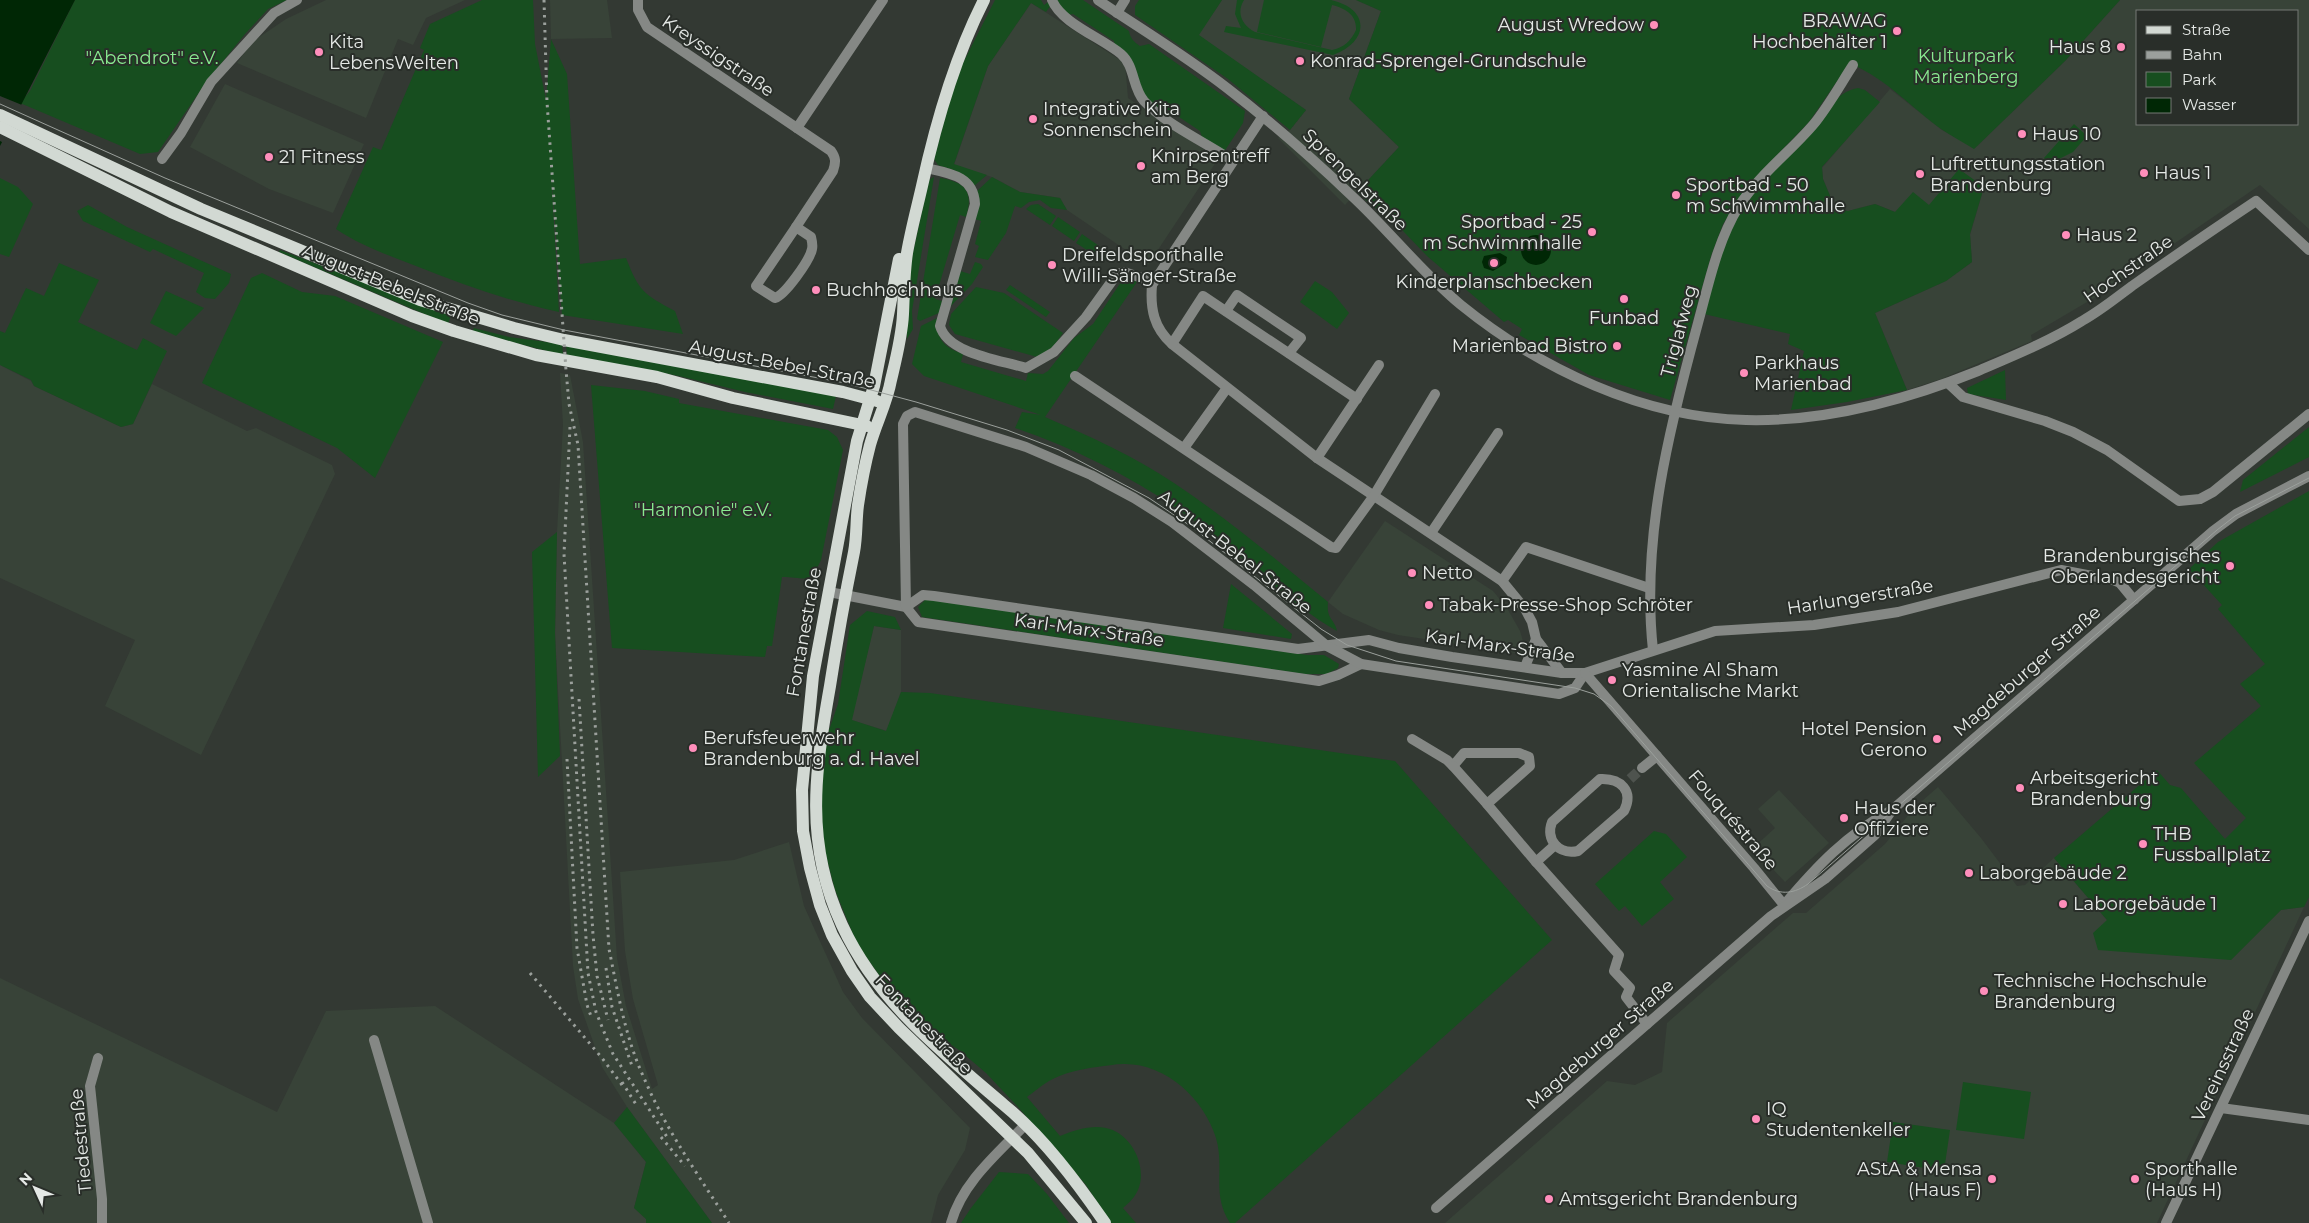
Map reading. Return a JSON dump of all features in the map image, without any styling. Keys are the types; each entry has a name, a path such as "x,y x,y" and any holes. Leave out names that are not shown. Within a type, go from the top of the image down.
{"main road":[{"path":"886,403 903,316 903,281 926,168 939,116 951,79 984,0"},
{"name":"August-Bebel-Straße","path":"0,115 26,133 171,212 412,316 454,331 536,355 657,377 733,398 875,428 886,403 843,392 564,340 444,308 420,300 201,209 26,133 0,127"},
{"name":"Fontanestraße","path":"916,212 902,247 870,400 861,424 813,676 802,790 806,851 820,905 840,952 870,997 898,1028 1013,1137 1040,1166 1086,1223"},
{"name":"Fontanestraße","path":"875,428 859,500 856,540 815,779 818,844 830,895 854,949 888,998 948,1058 1025,1125 1069,1174 1106,1223"}],"street":[{"path":"162,159 181,133 211,82 274,13 297,0"},
{"name":"Kreyssigstraße","path":"638,0 638,10 647,27 797,128 830,151 835,157 836,164 828,179 756,286 775,298 781,296 787,289 812,251 811,237 796,227"},
{"path":"797,128 883,0"},
{"path":"1052,0 1060,13 1127,60 1137,91 1144,100 1233,162"},
{"name":"Sprengelstraße","path":"1098,0 1224,86 1263,116 1352,195 1458,303 1528,352 1590,385 1674,411 1702,417 1746,420 1813,416 1898,398 1948,383"},
{"path":"1117,13 1126,0"},
{"name":"Triglafweg","path":"1653,650 1649,588 1655,523 1674,411 1715,258 1727,226 1755,186 1813,124 1853,65"},
{"path":"1263,116 1152,286 1150,305 1160,331 1172,344 1317,458 1502,582 1525,609 1532,622 1536,639 1562,673"},
{"path":"926,168 955,174 966,182 974,195 974,204 940,326 950,342 962,349 1026,368 1054,352 1086,317 1117,274 1124,272 1142,278 1152,286"},
{"name":"Hochstraße","path":"1948,383 2006,359 2082,322 2256,201 2309,250"},
{"path":"1226,311 1237,295 1301,338 1290,353"},
{"path":"1172,344 1203,296 1357,399"},
{"path":"1317,458 1379,365"},
{"path":"1075,376 1331,547 1336,548 1373,497 1435,394"},
{"path":"1948,383 1963,397 2045,421 2073,432 2108,450 2180,501 2200,499 2213,492 2309,414"},
{"path":"1184,448 1227,388"},
{"name":"August-Bebel-Straße","path":"906,607 903,424 906,416 915,412 1026,447 1091,475 1134,498 1172,522 1254,585 1327,646"},
{"path":"1431,534 1498,433"},
{"name":"Magdeburger Straße","path":"1784,905 1815,868 1866,824 1892,810 2227,520 2309,476"},
{"path":"1502,582 1526,547 1649,588"},
{"name":"Harlungerstraße","path":"1585,673 1715,631 1814,624 1898,612 2061,570 2113,580 2120,583 2134,600"},
{"path":"828,592 906,607"},
{"name":"Karl-Marx-Straße","path":"1361,664 1320,681 918,622 906,607 923,595 934,596 1298,650 1369,640 1399,648 1562,673 1585,673"},
{"path":"1525,667 1536,639"},
{"name":"Karl-Marx-Straße","path":"1327,646 1361,664 1559,694 1575,688 1585,673"},
{"name":"Fouquéstraße","path":"1585,673 1784,905"},
{"path":"1412,739 1447,760 1453,766 1619,955 1614,971 1630,988 1626,997 1647,1024"},
{"path":"1453,766 1464,753 1519,754 1530,757 1530,766 1487,804"},
{"path":"1642,768 1657,756"},
{"path":"1600,779 1627,782 1629,796 1628,804 1624,811 1578,851 1564,851 1555,845 1549,830 1552,822 1600,779"},
{"name":"Magdeburger Straße","path":"1436,1208 1784,905 1825,879 1875,835 1892,810"},
{"path":"1536,862 1555,845"},
{"name":"Vereinsstraße","path":"2166,1223 2309,921"},
{"path":"374,1040 428,1223"},
{"name":"Tiedestraße","path":"98,1058 90,1086 102,1199 102,1223"},
{"path":"2221,1108 2309,1120"},
{"path":"950,1223 959,1202 975,1178 1025,1125"}],"shaded area":[{"name":"Kita LebensWelten","path":"326,0 465,0 426,18 413,45 398,39 366,118 237,63 252,42 286,19"},
{"path":"550,0 607,0 612,38 551,39"},
{"name":"Konrad-Sprengel-Grundschule","path":"1222,0 1356,0 1381,11 1349,99 1399,147 1345,205 1278,138 1290,130 1306,110 1198,35"},
{"path":"2120,0 2309,0 2309,229 2260,185 2099,295 2031,335 2032,341 1941,379 1907,390 1875,313 1946,281 1972,262 1970,235 1984,187 1929,205 1895,212 1875,204 1848,211 1835,208 1823,179 1822,168 1890,89 1942,130 1975,148 2066,60"},
{"path":"1031,3 1125,63 1128,98 1218,159 1148,265 1067,210 1060,198 1020,192 992,177 954,165 988,66"},
{"path":"225,84 364,144 333,213 269,189 190,147"},
{"path":"0,365 31,381 34,386 121,427 133,424 152,384 247,431 256,428 332,465 335,474 201,755 105,706 135,640 0,578"},
{"path":"560,373 570,375 583,442 617,958 626,1006 652,1089 658,1085 633,999 625,951 620,872 734,860 789,842 804,906 843,992 862,1018 970,1128 965,1150 938,1195 931,1223 712,1223 627,1107 602,1067 578,999 573,966 555,633 557,532 563,425"},
{"path":"1385,521 1493,591 1507,608 1520,631 1525,648 1523,654 1398,635 1379,630 1343,614 1328,602"},
{"path":"874,626 901,630 901,692 887,731 851,720"},
{"name":"Technische Hochschule Brandenburg","path":"1938,787 1981,838 2017,886 2025,885 2054,858 2107,920 2231,960 2281,910 2304,907 2157,1223 1445,1223 1607,1081 1635,1085 1662,1072 1667,1023 1793,913 1806,913 1885,844 1914,808"},
{"path":"1779,790 1829,843 1785,882 1753,848 1775,828 1758,809"},
{"path":"0,978 277,1112 326,1011 435,1006 614,1123 646,1162 634,1208 646,1219 646,1223 0,1223"}],"green space":[{"name":"\"Abendrot\" e.V.","path":"75,0 287,0 268,9 245,34 207,81 158,152 140,154 20,103 30,91"},
{"path":"482,0 533,0 535,44 546,100 551,39 567,74 580,264 626,258 643,290 675,311 683,334 562,315 551,169 559,312 504,298 451,280 375,250 336,229 373,147 381,150 424,50 420,48 430,24"},
{"path":"995,0 1041,0 1044,5 1048,2 1051,5 1046,12 1031,3 988,66 954,164 987,175 974,186 963,175 938,165 934,159 951,95 962,65"},
{"path":"1054,0 1083,0 1129,31 1130,36 1140,46 1149,44 1245,111 1243,123 1224,152 1202,137 1200,131 1164,107 1157,108 1148,100 1115,46 1114,41 1073,14 1068,15"},
{"path":"1139,0 1222,0 1199,35 1306,110 1290,130 1228,79 1135,15 1135,6"},
{"path":"1237,0 1244,0 1241,10 1242,18 1247,26 1255,32 1332,50 1340,48 1352,37 1356,30 1356,25 1349,13 1332,5 1321,47 1257,32 1264,0 1331,0 1344,4 1359,18 1359,34 1354,42 1333,55 1224,32 1226,26 1241,28 1235,14"},
{"name":"Kulturpark Marienberg","path":"1356,0 2120,0 2066,60 1974,149 1930,121 1877,78 1853,65 1846,68 1809,122 1750,183 1723,224 1711,256 1670,400 1589,375 1519,335 1522,329 1508,320 1504,322 1427,256 1382,209 1374,208 1357,192 1399,147 1349,99 1381,11"},
{"path":"1858,88 1865,90 1880,102 1822,167 1823,179 1835,208 1848,211 1875,204 1895,212 1913,192 1929,205 1959,169 1984,187 1970,234 1972,262 1946,281 1875,313 1907,390 1847,402 1791,410 1804,351 1788,344 1790,334 1704,314 1723,247 1740,213 1760,187 1816,128 1838,98 1850,90"},
{"path":"2074,124 2087,136 2073,152 2049,164 2044,158"},
{"path":"934,177 912,311 913,329 907,339 906,284 929,180"},
{"path":"992,177 1020,192 1060,198 1067,210 1051,208 1040,200 1029,202 1021,208 1015,206 1006,233 988,260 975,257 979,246 975,244 981,221 975,219 979,201 977,191"},
{"path":"0,178 18,187 33,204 9,257 0,254"},
{"path":"940,178 956,182 965,189 969,200 968,208 966,217 960,215 935,299 942,301 939,313 920,321 917,319"},
{"path":"1038,204 1056,216 1050,225 1026,209 1031,205"},
{"path":"88,205 127,227 231,274 229,283 215,299 205,298 196,292 204,273 153,249 150,252 83,221 77,211"},
{"path":"1058,217 1080,232 1074,241 1052,226"},
{"path":"1082,234 1109,253 1104,261 1076,243"},
{"path":"280,250 451,315 448,324 279,252"},
{"path":"975,262 983,267 972,284 950,307 960,271 970,274"},
{"path":"59,263 99,280 78,322 137,350 143,338 167,351 133,424 121,427 34,386 31,380 0,365 0,331 5,333 26,288 44,296"},
{"path":"262,273 302,292 335,296 443,342 375,478 337,448 202,383 251,278"},
{"path":"1131,279 1137,282 1045,417 1127,455 1174,483 1214,511 1328,602 1329,616 1337,631 1305,610 1217,538 1170,504 1121,474 1095,461 1015,428 1022,412 1041,415 924,376 912,364 921,326 937,318 938,332 942,342 956,352 963,354 961,362 1026,381 1028,373 1043,374 1048,371 1074,338 1093,324 1121,282"},
{"path":"1315,281 1332,292 1349,313 1337,329 1300,302"},
{"path":"1010,285 1050,312 1046,317 1006,290"},
{"path":"976,287 1004,293 1063,333 1049,352 1037,357 955,334 949,325 951,314"},
{"path":"166,291 204,308 176,336 150,323"},
{"path":"474,328 509,337 562,344 563,355 472,332"},
{"path":"566,345 836,396 833,409 745,392 679,376 567,355"},
{"path":"2005,370 2006,400 1968,394 1967,388"},
{"name":"\"Harmonie\" e.V.","path":"591,385 645,391 679,399 679,403 828,430 837,437 843,450 821,560 810,577 782,577 772,646 767,646 765,657 612,648"},
{"path":"2309,427 2309,457 2240,492 2243,480"},
{"path":"2309,491 2309,897 2304,907 2281,910 2231,960 2098,950 2093,933 2107,920 2054,858 2157,770 2170,785 2181,788 2225,839 2246,818 2194,763 2261,706 2240,684 2265,664 2218,609 2222,605 2189,569 2218,542"},
{"path":"557,532 555,633 560,756 538,777 532,552"},
{"path":"1231,584 1292,634 1291,639 1223,628"},
{"path":"931,599 1307,655 1324,655 1339,664 1338,668 1327,674 1304,674 922,617 918,607 925,600"},
{"path":"867,611 895,617 901,630 874,626 852,720 886,731 901,692 930,693 1395,761 1552,940 1235,1223 1230,1223 1221,1202 1216,1138 1202,1110 1193,1097 1181,1086 1154,1070 1139,1065 1123,1064 1078,1070 1046,1083 1027,1097 1060,1136 1083,1129 1106,1128 1123,1136 1135,1152 1139,1161 1141,1181 1135,1195 1123,1208 1136,1223 1111,1223 1086,1185 986,1073 959,1050 924,1027 899,1003 857,944 835,890 825,852 821,820 822,767 828,733 838,704 850,625"},
{"path":"1654,831 1666,834 1687,857 1660,882 1674,899 1642,926 1625,906 1619,911 1595,884"},
{"path":"1963,1082 2031,1092 2024,1139 1956,1130"},
{"path":"627,1107 712,1223 646,1223 646,1219 634,1208 646,1162 614,1123"},
{"path":"1893,1122 1950,1130 1944,1171 1887,1162"},
{"path":"999,1172 1028,1174 1047,1194 1069,1223 961,1223"}],"water":[{"path":"0,0 75,0 0,146"},
{"path":"1536,235 1542,236 1550,244 1550,256 1542,264 1536,265 1530,264 1522,256 1521,250 1522,244 1530,236"},
{"name":"Kinderplanschbecken","path":"1500,253 1507,257 1506,263 1493,271 1484,268 1482,262 1484,256"}],"pier":[{"path":"0,96 22,105 4,143 0,141"}],"tunnel":[{"path":"1630,779 1642,768"}],"tram line":[{"path":"0,104 165,178 468,303 502,315 564,330 845,383 916,402 1007,430 1059,450 1149,498 1192,527 1321,629 1347,645 1396,661 1575,688 1594,694 1611,706 1767,886 1783,892 1798,890 1808,884 2217,530 2235,516 2309,478"}],"railway":[{"path":"544,0 547,102 569,404 578,445 609,949 627,1031 644,1078 662,1116 729,1223"},
{"path":"570,427 564,554 588,973 596,1012 613,1054 669,1140"},
{"path":"579,699 593,935 597,976 608,1020"},
{"path":"567,759 577,948 587,1005 592,1019"},
{"path":"606,968 612,1007 633,1069"},
{"path":"530,973 602,1058 625,1089"},
{"path":"622,1082 637,1106"},
{"path":"661,1137 685,1166"}],"place":[{"name":"August Wredow","path":"1654,25"},
{"name":"BRAWAG Hochbehälter 1","path":"1897,31"},
{"name":"Haus 8","path":"2121,47"},
{"name":"Kita LebensWelten","path":"319,52"},
{"name":"Konrad-Sprengel-Grundschule","path":"1300,61"},
{"name":"Integrative Kita Sonnenschein","path":"1033,119"},
{"name":"Haus 10","path":"2022,134"},
{"name":"21 Fitness","path":"269,157"},
{"name":"Knirpsentreff am Berg","path":"1141,166"},
{"name":"Haus 1","path":"2144,173"},
{"name":"Luftrettungsstation Brandenburg","path":"1920,174"},
{"name":"Sportbad - 50 m Schwimmhalle","path":"1676,195"},
{"name":"Sportbad - 25 m Schwimmhalle","path":"1592,232"},
{"name":"Haus 2","path":"2066,235"},
{"name":"Kinderplanschbecken","path":"1494,263"},
{"name":"Dreifeldsporthalle Willi-Sänger-Straße","path":"1052,265"},
{"name":"Buchhochhaus","path":"816,290"},
{"name":"Funbad","path":"1624,299"},
{"name":"Marienbad Bistro","path":"1617,346"},
{"name":"Parkhaus Marienbad","path":"1744,373"},
{"name":"Brandenburgisches Oberlandesgericht","path":"2230,566"},
{"name":"Netto","path":"1412,573"},
{"name":"Tabak-Presse-Shop Schröter","path":"1429,605"},
{"name":"Yasmine Al Sham Orientalische Markt","path":"1612,680"},
{"name":"Hotel Pension Gerono","path":"1937,739"},
{"name":"Berufsfeuerwehr Brandenburg a. d. Havel","path":"693,748"},
{"name":"Arbeitsgericht Brandenburg","path":"2020,788"},
{"name":"Haus der Offiziere","path":"1844,818"},
{"name":"THB Fussballplatz","path":"2143,844"},
{"name":"Laborgebäude 2","path":"1969,873"},
{"name":"Laborgebäude 1","path":"2063,904"},
{"name":"Technische Hochschule Brandenburg","path":"1984,991"},
{"name":"IQ Studentenkeller","path":"1756,1119"},
{"name":"AStA & Mensa (Haus F)","path":"1992,1179"},
{"name":"Sporthalle (Haus H)","path":"2135,1179"},
{"name":"Amtsgericht Brandenburg","path":"1549,1199"}]}
